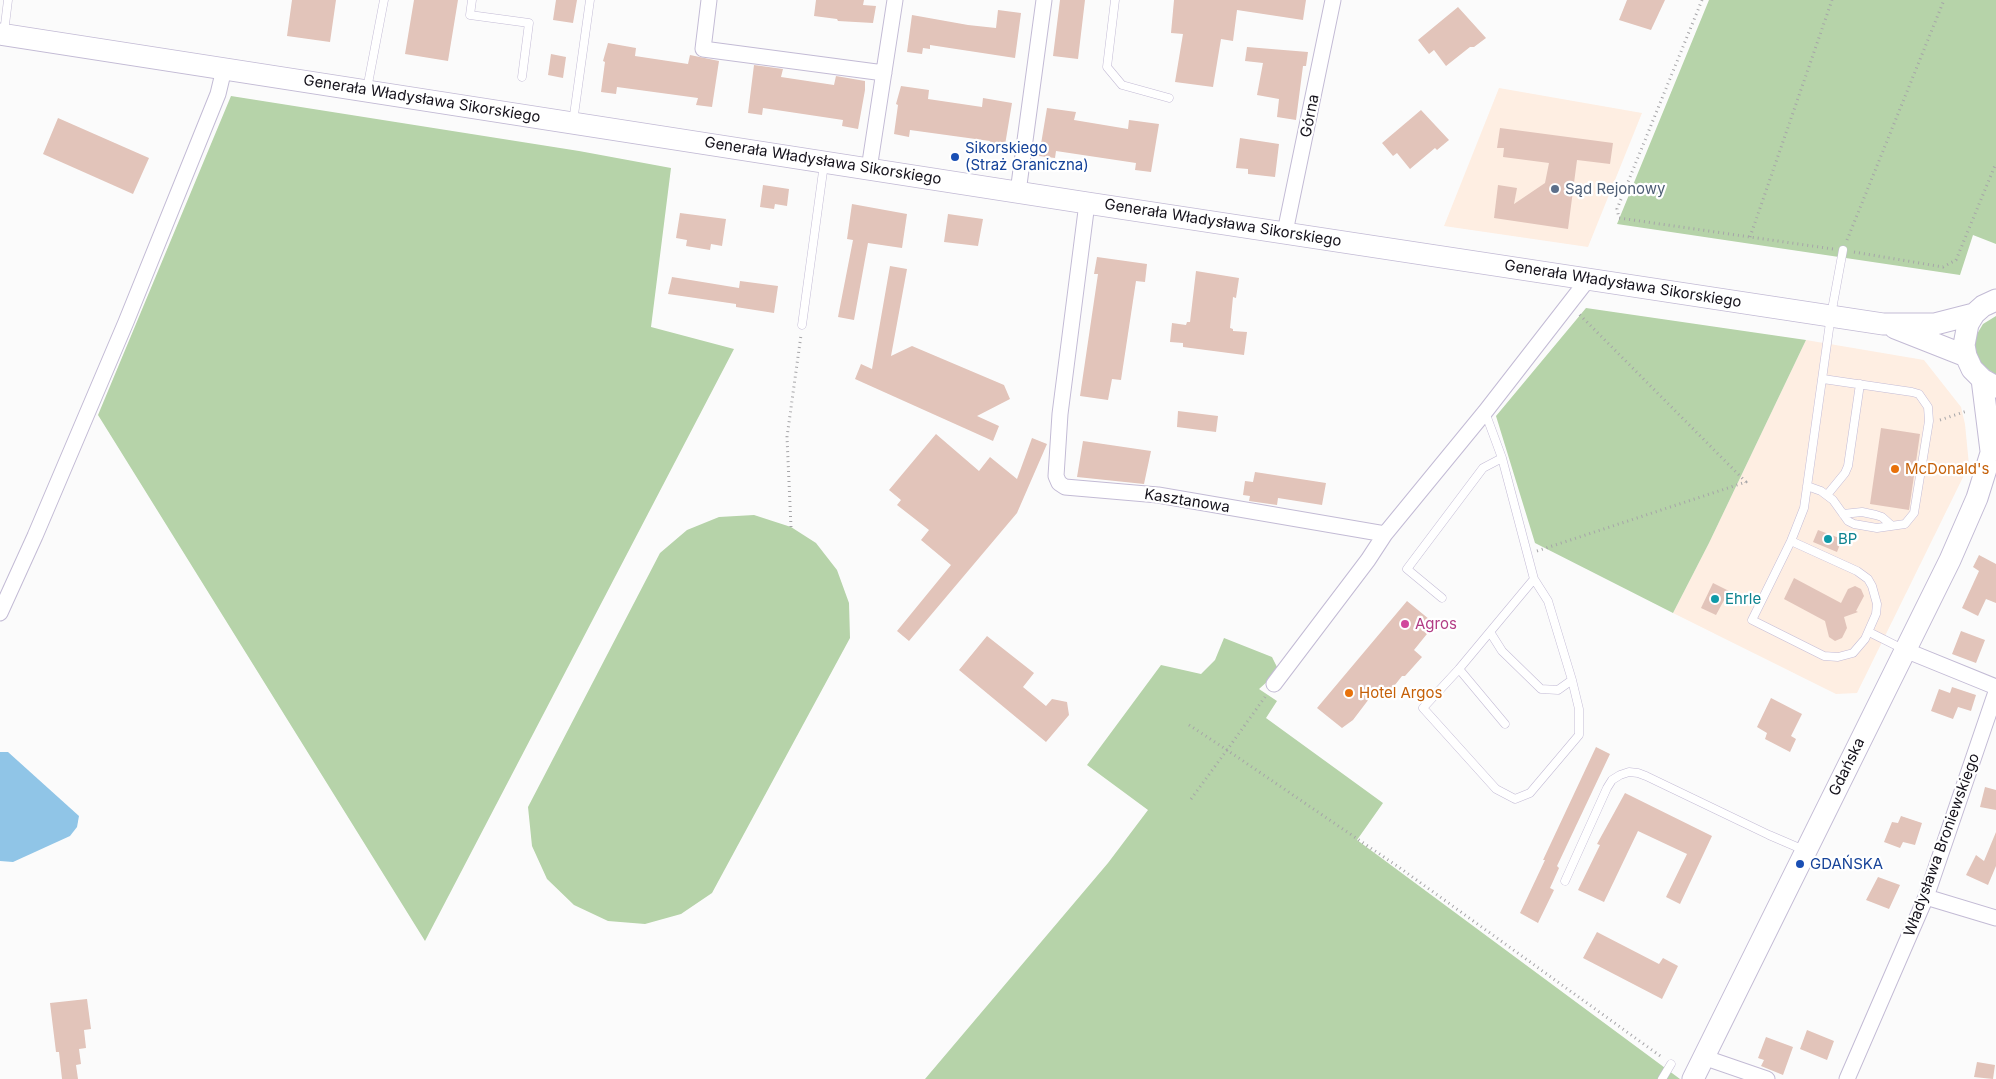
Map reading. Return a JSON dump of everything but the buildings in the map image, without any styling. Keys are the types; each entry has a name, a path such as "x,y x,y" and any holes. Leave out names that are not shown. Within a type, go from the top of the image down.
{"main road":[{"name":"Generała Władysława Sikorskiego","path":"2,34 1883,324 1935,324 1974,314 1983,306 1996,300"},
{"path":"1974,314 1965,334 1966,356 1972,369 1989,383"},
{"name":"Generała Władysława Sikorskiego","path":"1883,324 1966,356"},
{"name":"Gdańska","path":"1693,1079 1967,524 1992,458 1989,383"}],"street":[{"path":"709,0 703,49 884,73"},
{"path":"869,169 895,0"},
{"path":"1018,192 1044,0"},
{"name":"Górna","path":"1285,232 1333,0"},
{"path":"0,613 36,536 126,322 218,94 224,69"},
{"name":"Kasztanowa","path":"1087,202 1060,414 1056,476 1059,483 1065,487 1158,495 1385,534"},
{"path":"1274,684 1368,560 1385,534 1485,412 1588,278"},
{"path":"1905,650 1996,687"},
{"name":"Władysława Broniewskiego","path":"1846,1079 1926,897 1996,692"},
{"path":"1926,897 1996,918"},
{"path":"1703,1058 1767,1079"}],"lane":[{"path":"2,34 8,0"},
{"path":"367,90 384,0"},
{"path":"472,0 470,15 529,24 522,77"},
{"path":"573,122 590,0"},
{"path":"1115,0 1107,66 1122,85 1169,98"},
{"path":"802,324 824,162"},
{"path":"1791,541 1843,564 1868,579 1876,595 1876,614 1869,632 1853,653 1846,656 1831,657 1818,653 1752,620 1791,541 1803,512 1831,315 1843,250"},
{"path":"1807,486 1827,495 1848,520 1860,526 1877,528 1905,524 1914,513 1928,425 1928,407 1919,394 1823,379"},
{"path":"1827,495 1845,473 1848,466 1860,384"},
{"path":"1485,412 1502,458 1534,579 1548,601 1579,709 1579,735 1530,793 1515,799 1496,789 1423,708 1534,579"},
{"path":"1442,598 1407,569 1484,468 1502,458"},
{"path":"1844,514 1862,512 1876,515 1882,517 1891,525"},
{"path":"1490,632 1502,651 1540,689 1558,690 1572,680"},
{"path":"1869,632 1905,650"},
{"path":"1458,669 1505,724"},
{"path":"1565,881 1607,788 1612,780 1629,772 1646,776 1806,851"},
{"path":"1662,1079 1671,1064"}],"path":[{"path":"1702,0 1617,209 1618,218 1843,250 1943,267 1956,260 1996,163"},
{"path":"1750,237 1832,0"},
{"path":"1843,250 1944,0"},
{"path":"1527,554 1746,482 1578,313 1582,307"},
{"path":"792,527 787,437 802,324"},
{"path":"1928,425 1970,410"},
{"path":"1191,799 1274,684"},
{"path":"1189,725 1400,868 1671,1064"}],"shaded area":[{"path":"1499,88 1642,113 1588,247 1444,226"},
{"path":"1806,340 1924,360 1961,407 1965,424 1969,465 1857,693 1836,694 1673,613 1709,543"}],"green space":[{"path":"1709,0 1996,0 1996,244 1973,235 1960,275 1617,224"},
{"path":"231,96 579,151 671,168 651,327 734,349 425,941 98,415"},
{"path":"1586,308 1806,340 1709,543 1673,613 1535,543 1496,416"},
{"path":"1996,316 1996,375 1981,364 1976,355 1975,344 1977,334 1983,324"},
{"path":"754,515 791,527 816,543 837,570 849,603 850,638 712,893 681,914 645,924 608,921 574,905 547,879 532,846 528,807 660,553 687,530 719,517"},
{"path":"1224,638 1272,657 1279,671 1259,689 1277,701 1266,718 1383,803 1357,840 1680,1079 925,1079 1108,863 1148,810 1087,765 1161,665 1201,674 1215,660"}],"water":[{"path":"0,752 8,752 79,816 77,827 70,836 13,862 0,861"}],"place":[{"name":"Sikorskiego (Straż Graniczna)","path":"955,157"},
{"name":"Sąd Rejonowy","path":"1555,189"},
{"name":"McDonald's","path":"1895,469"},
{"name":"BP","path":"1828,539"},
{"name":"Ehrle","path":"1715,599"},
{"name":"Agros","path":"1405,624"},
{"name":"Hotel Argos","path":"1349,693"},
{"name":"GDAŃSKA","path":"1800,864"}]}
